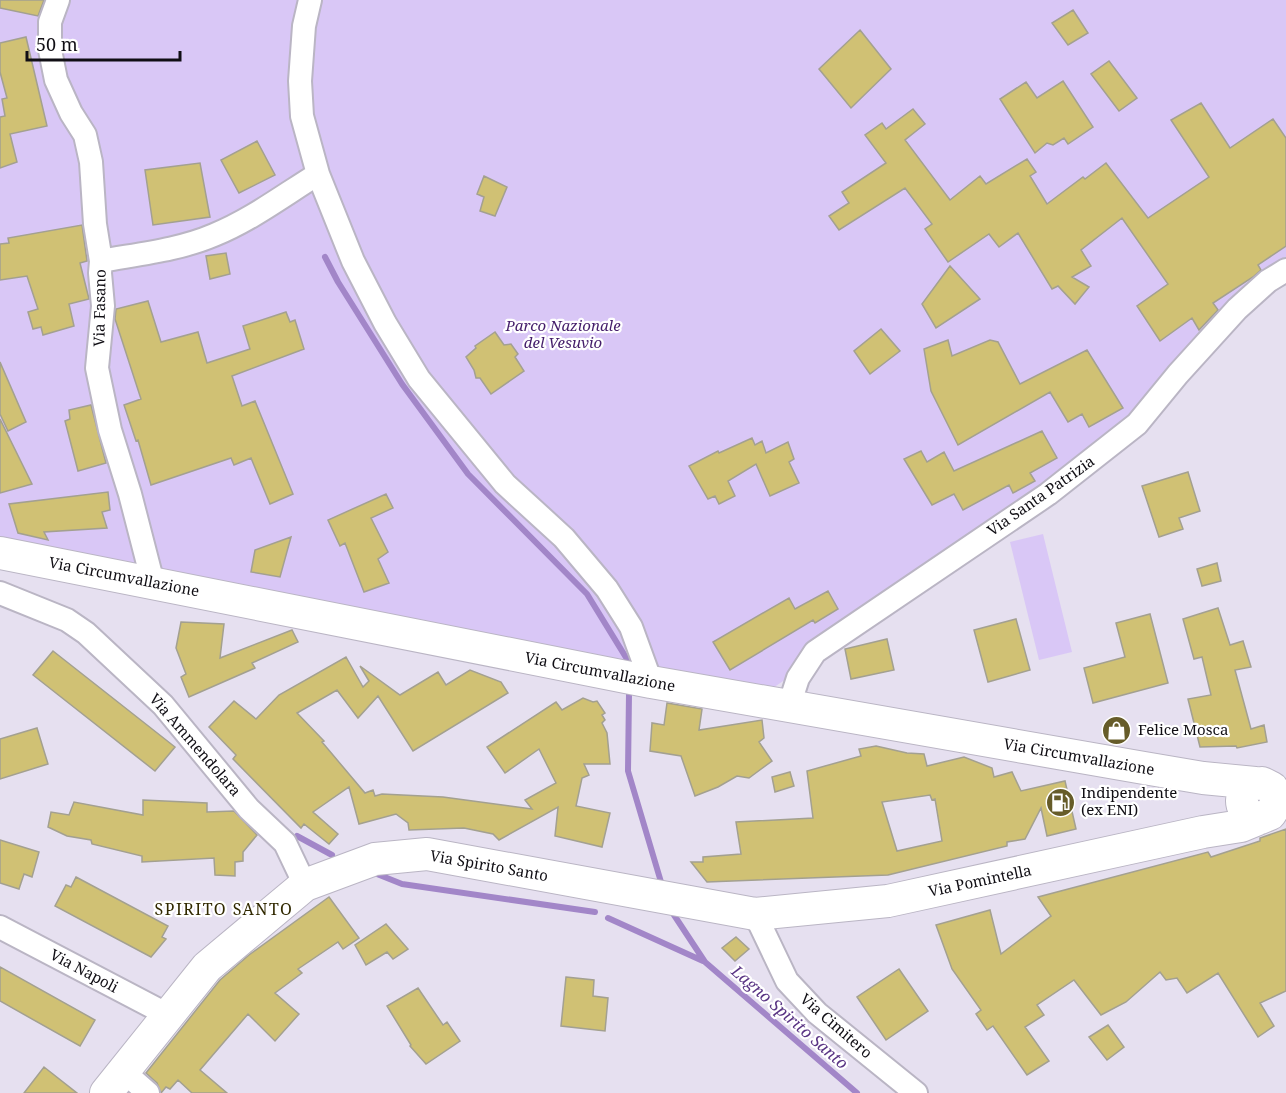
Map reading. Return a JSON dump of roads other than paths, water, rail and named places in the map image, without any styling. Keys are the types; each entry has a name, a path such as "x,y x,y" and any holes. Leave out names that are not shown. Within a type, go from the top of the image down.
{"main road":[{"name":"Via Circumvallazione","path":"0,553 651,682 1203,778 1263,801"},
{"name":"Via Pomintella","path":"755,914 888,901 1203,832 1263,801"},
{"name":"Via Spirito Santo","path":"115,1082 207,968 305,885 375,859 427,854 755,914"}],"street":[{"name":"Via Fasano","path":"58,0 50,22 50,50 56,80 71,113 85,135 91,162 103,306 98,368 110,430 153,583"},
{"path":"310,0 304,26 300,81 302,116 318,174 353,261 419,379 505,484 564,538 607,589 631,627 651,682"},
{"path":"101,261 180,246 213,236 238,224 318,174"},
{"name":"Via Santa Patrizia","path":"789,706 798,678 815,652 1048,494 1137,424 1178,374 1237,309 1268,281 1286,270"},
{"name":"Via Ammendolara","path":"0,593 67,620 86,633 162,705 249,809 285,843 305,885"},
{"name":"Via Cimitero","path":"755,914 787,981 817,1013 916,1093"},
{"name":"Via Napoli","path":"0,927 168,1015"},
{"name":"Via Spirito Santo","path":"115,1082 148,1093"}],"waterway":[{"path":"325,257 338,282 402,384 468,474 587,594 630,664"},
{"path":"629,694 628,771 661,882"},
{"path":"297,836 332,855"},
{"path":"372,872 402,884 595,912"},
{"name":"Lagno Spirito Santo","path":"674,915 705,962 857,1093"},
{"path":"608,918 703,961"}],"place":[{"name":"Felice Mosca","path":"1117,730"},
{"name":"Indipendente (ex ENI)","path":"1060,802"}],"district":[{"name":"SPIRITO SANTO","path":"224,909"}],"park label":[{"name":"Parco Nazionale del Vesuvio","path":"563,334"}]}
